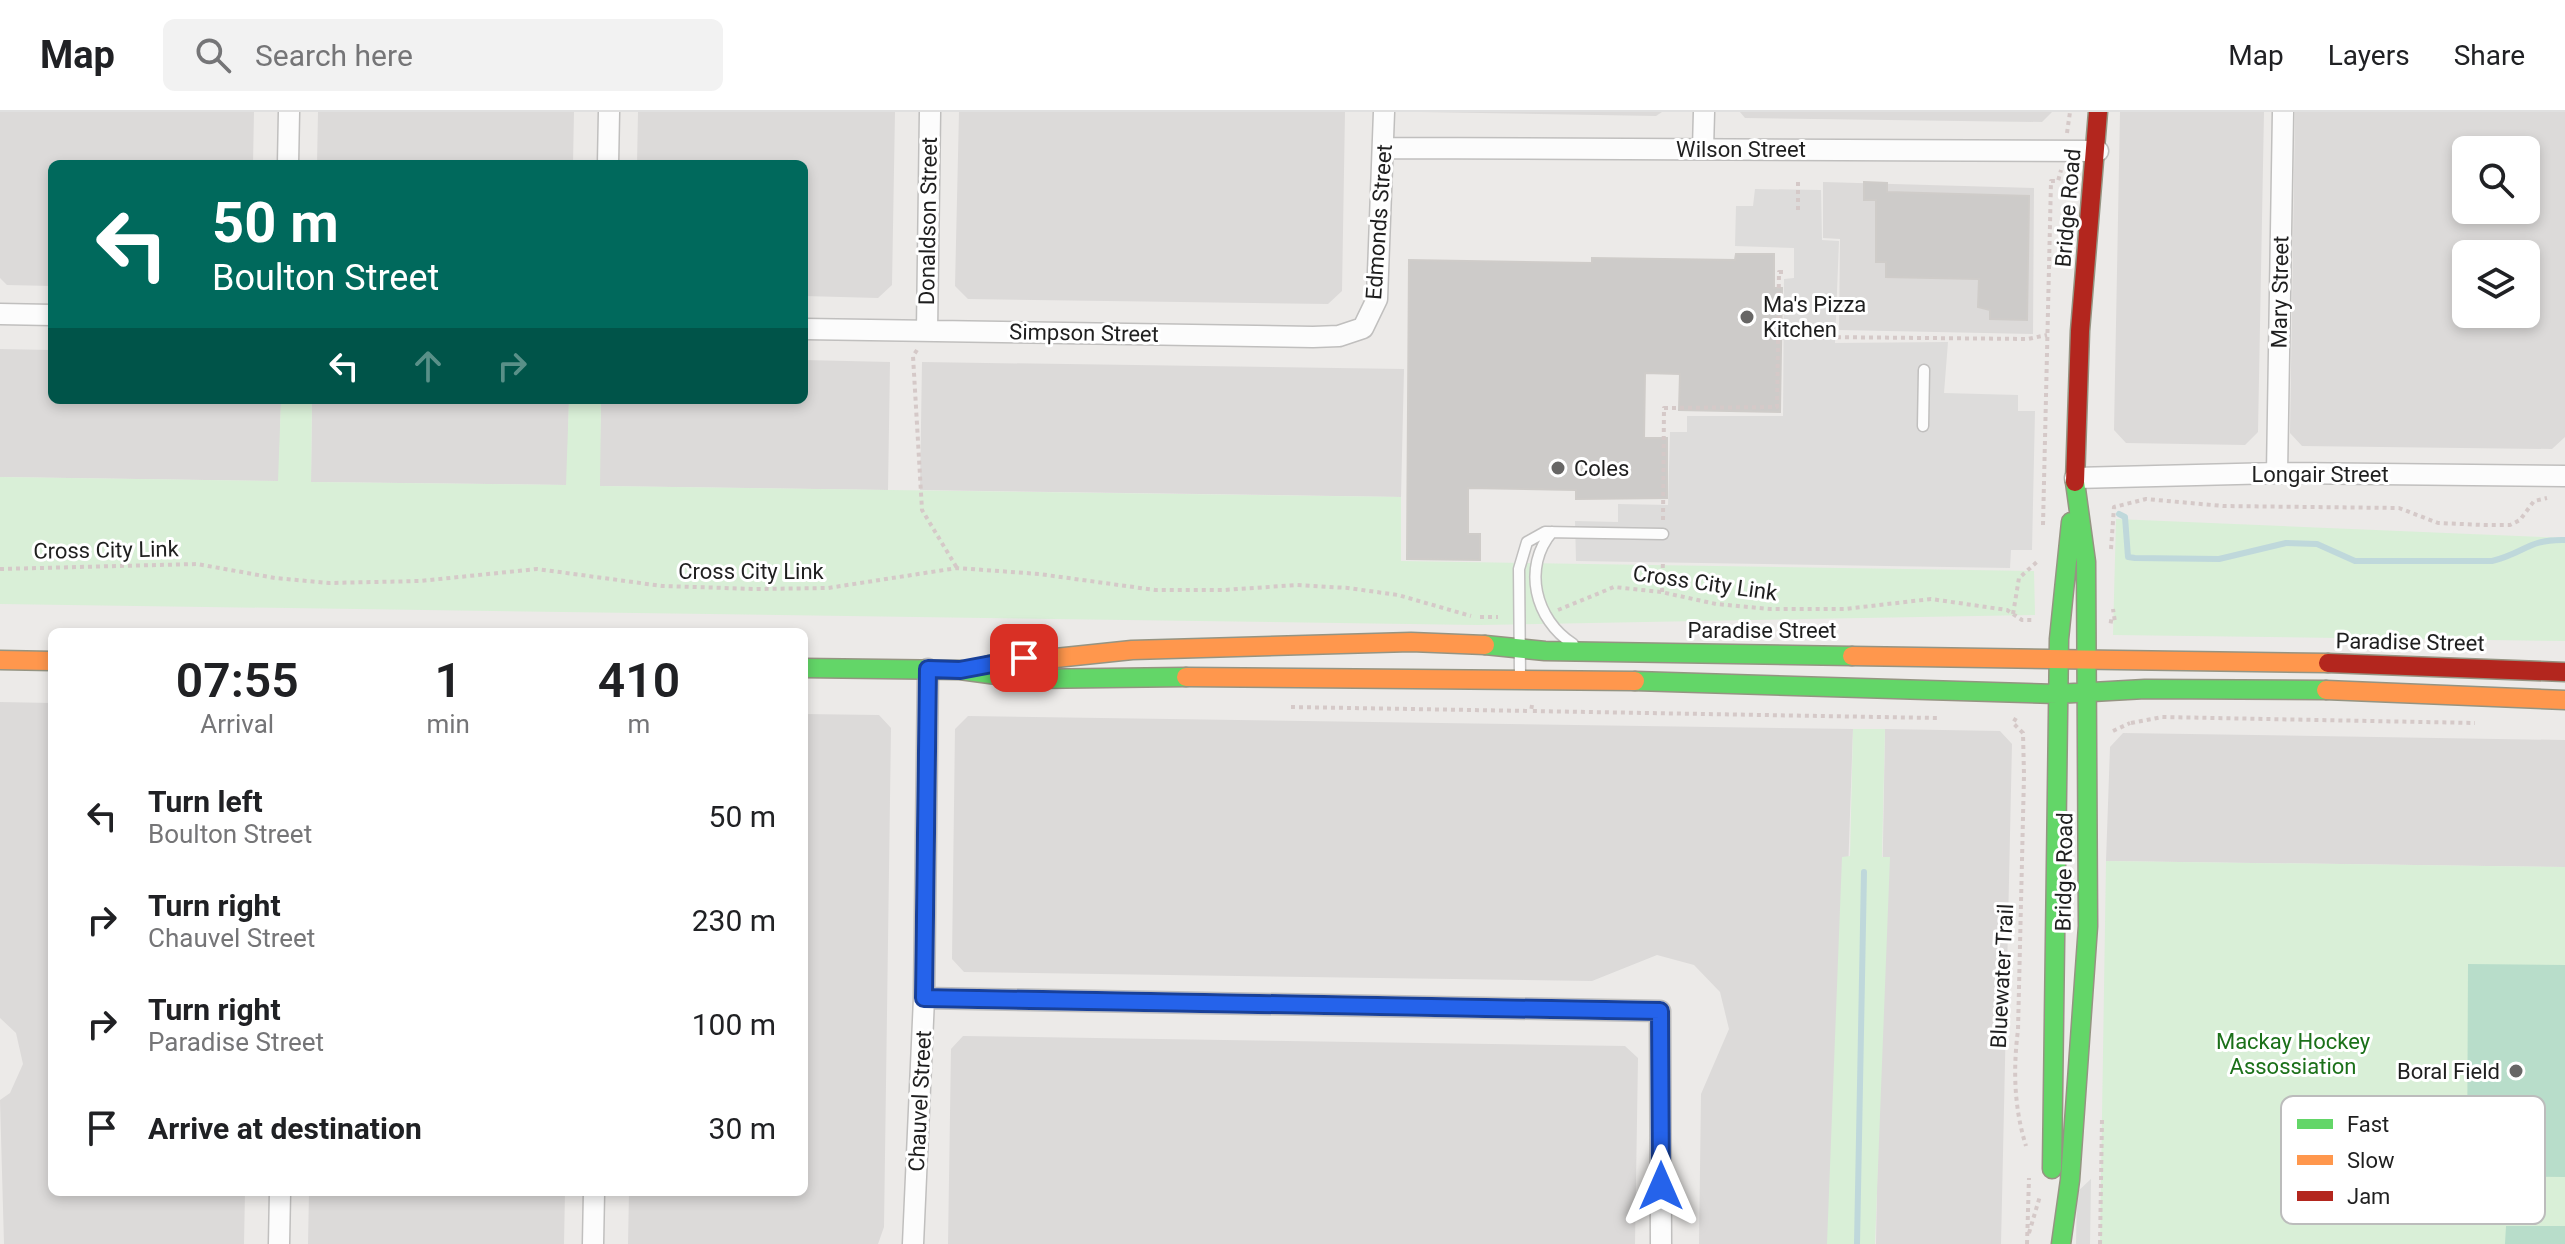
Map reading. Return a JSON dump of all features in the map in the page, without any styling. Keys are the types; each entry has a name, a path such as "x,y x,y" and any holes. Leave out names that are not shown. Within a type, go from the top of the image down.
{"street":[{"path":"288,160 289,112"},
{"path":"608,160 609,112"},
{"name":"Donaldson Street","path":"927,331 930,112"},
{"name":"Edmonds Street","path":"1363,328 1377,299 1384,112"},
{"path":"1703,149 1704,112"},
{"name":"Bridge Road","path":"2061,1244 2070,1180 2088,926 2090,757 2085,693 2086,562 2075,501 2075,478 2080,331 2098,151 2098,112"},
{"name":"Mary Street","path":"2277,473 2283,112"},
{"name":"Wilson Street","path":"1385,148 2098,151"},
{"path":"0,314 48,315"},
{"name":"Simpson Street","path":"808,329 1313,337 1339,336 1363,328"},
{"name":"Longair Street","path":"2075,478 2277,473 2565,476"},
{"name":"Bridge Road","path":"2054,1244 2057,694 2064,558 2075,501"},
{"name":"Paradise Street","path":"960,670 1024,658 1214,648 1487,642 1589,652 2421,664 2565,672"},
{"path":"0,660 48,661"},
{"name":"Paradise Street","path":"808,668 960,670 1027,679 1520,680 2057,694 2145,689 2251,689 2565,700"},
{"name":"Chauvel Street","path":"913,1244 924,998 928,669"},
{"path":"924,998 1660,1011 1661,1244"},
{"path":"279,1244 280,1196"},
{"path":"593,1244 594,1196"}],"lane":[{"path":"1923,426 1924,370"},
{"path":"1520,680 1519,557 1533,536 1552,532 1663,528"},
{"path":"1552,532 1538,549 1533,568 1536,585 1560,635 1589,652"}],"path":[{"path":"2067,133 2070,112"},
{"path":"2043,528 2051,181 2058,181 2060,172"},
{"path":"1798,178 1798,210"},
{"path":"1663,528 1664,408 1777,407 1779,272 1783,272"},
{"path":"927,331 913,356 922,510 957,568"},
{"path":"1821,337 2028,339 2047,335"},
{"path":"1778,336 1798,336"},
{"path":"2117,502 2146,499 2223,506 2399,508 2438,523 2510,525 2520,520 2534,501 2554,498"},
{"path":"2013,614 2019,578 2042,553"},
{"path":"1662,592 1663,560"},
{"name":"Cross City Link","path":"0,569 197,564 275,578 329,583 420,581 537,569 662,586 756,589 828,588 957,568 1039,574 1155,590 1224,590 1297,585 1348,588 1398,595 1463,615 1498,617"},
{"name":"Cross City Link","path":"1554,612 1614,587 1662,592 1716,604 1770,609 1845,609 1931,599 2013,614 2018,618"},
{"path":"2018,627 2018,618 2044,620"},
{"path":"1531,711 1532,703"},
{"path":"1291,707 1953,718"},
{"path":"2007,719 2013,723 2016,711"},
{"path":"2130,711 2131,723"},
{"path":"2110,736 2118,727 2162,717 2488,724"},
{"name":"Bluewater Trail","path":"2013,723 2023,733 2024,756 2018,1030 2013,1066 2017,1117 2029,1157"},
{"path":"2024,756 2032,756"},
{"path":"2027,1244 2029,1171"}],"shaded area":[{"path":"0,112 254,112 253,160 48,160 48,286 7,285 0,278"},
{"path":"318,112 574,112 573,160 317,160"},
{"path":"638,112 895,112 892,285 878,298 808,296 808,160 637,160"},
{"path":"959,112 1345,112 1342,291 1328,304 968,299 955,286"},
{"path":"1421,112 1662,112 1656,116"},
{"path":"1740,112 2052,112 2042,122 1745,118"},
{"path":"2120,112 2264,112 2258,432 2245,445 2126,443 2114,430"},
{"path":"2295,112 2565,112 2565,437 2552,449 2302,446 2290,433"},
{"path":"1823,182 2034,188 2033,334 1839,330 1840,239 1823,238"},
{"path":"1755,189 1821,190 1822,240 1839,241 1835,343 1948,342 1944,393 2018,395 2018,411 2035,411 2032,550 2011,550 2010,568 1576,561 1575,521 1618,522 1618,504 1668,505 1670,432 1687,432 1687,416 1783,416 1784,279 1794,278 1794,248 1735,246 1736,206 1753,206"},
{"path":"0,349 48,350 48,404 281,404 279,481 0,477"},
{"path":"808,360 890,362 888,490 599,486 601,404 808,404"},
{"path":"922,362 1404,369 1401,497 920,490"},
{"path":"312,404 569,404 567,485 311,482"},
{"path":"0,702 48,703 48,1196 245,1196 244,1244 4,1244 0,1100 10,1093 23,1064 16,1033 0,1018"},
{"path":"808,714 879,715 891,728 884,1227 878,1244 628,1244 629,1196 808,1196"},
{"path":"968,716 1853,729 1835,1244 1699,1244 1701,1094 1729,1029 1720,992 1694,965 1657,955 1592,981 964,972 952,959 955,729"},
{"path":"1885,729 2000,731 2012,744 2001,1244 1876,1244"},
{"path":"2123,733 2565,740 2565,867 2106,861 2110,747"},
{"path":"963,1036 1625,1046 1638,1058 1635,1244 948,1244 951,1049"},
{"path":"2091,1179 2090,1244 2076,1244 2077,1192"},
{"path":"309,1196 565,1196 564,1244 308,1244"}],"green space":[{"path":"281,404 312,404 311,482 566,485 569,404 601,404 600,486 1401,497 1401,561 2034,571 2035,615 1478,625 0,604 0,477 278,481"},
{"path":"2116,519 2565,538 2565,641 2113,635"},
{"path":"1853,729 1885,729 1882,857 1890,857 1875,1244 1827,1244 1842,857 1850,856"},
{"name":"Mackay Hockey Assossiation","path":"2106,861 2565,867 2565,1244 2100,1244"},
{"name":"Boral Field","path":"2468,964 2565,965 2565,1177 2545,1177 2545,1096 2467,1096"},
{"path":"2506,1226 2565,1226 2565,1244 2505,1244"}],"building":[{"path":"1864,182 1887,183 1887,192 2029,196 2027,320 1990,319 1990,310 1978,307 1979,279 1886,277 1886,262 1876,262 1876,200 1864,200"},
{"path":"1736,254 1774,254 1774,288 1782,288 1780,412 1679,410 1680,374 1645,373 1644,438 1667,438 1667,498 1576,499 1576,490 1468,488 1468,534 1480,534 1480,560 1407,559 1409,260 1592,263 1592,258 1735,260"}],"waterway":[{"path":"2119,514 2125,517 2128,557 2135,558 2219,559 2286,543 2317,544 2355,561 2492,561 2534,544 2565,540"},
{"path":"1857,1244 1864,872"}],"traffic: fast":[{"path":"2061,1244 2070,1180 2088,926 2086,562 2075,482"},
{"path":"2052,1169 2059,639 2071,522"},
{"path":"1485,645 1545,651 1852,656"},
{"path":"808,668 960,670 1027,679 1186,677"},
{"path":"1635,681 2057,694 2145,689 2326,690"}],"traffic: slow":[{"path":"989,665 1132,650 1411,642 1485,645"},
{"path":"1852,656 2328,663"},
{"path":"0,660 48,661"},
{"path":"1186,677 1635,681"},
{"path":"2326,690 2565,700"}],"traffic: jam":[{"path":"2075,482 2080,331 2098,112"},
{"path":"2328,663 2565,672"}],"place":[{"name":"Ma's Pizza Kitchen","path":"1747,317"},
{"name":"Coles","path":"1558,468"},
{"name":"Boral Field","path":"2516,1071"}],"route":[{"path":"1024,658 960,670 928,669 924,998 1660,1011 1661,1186"}]}
